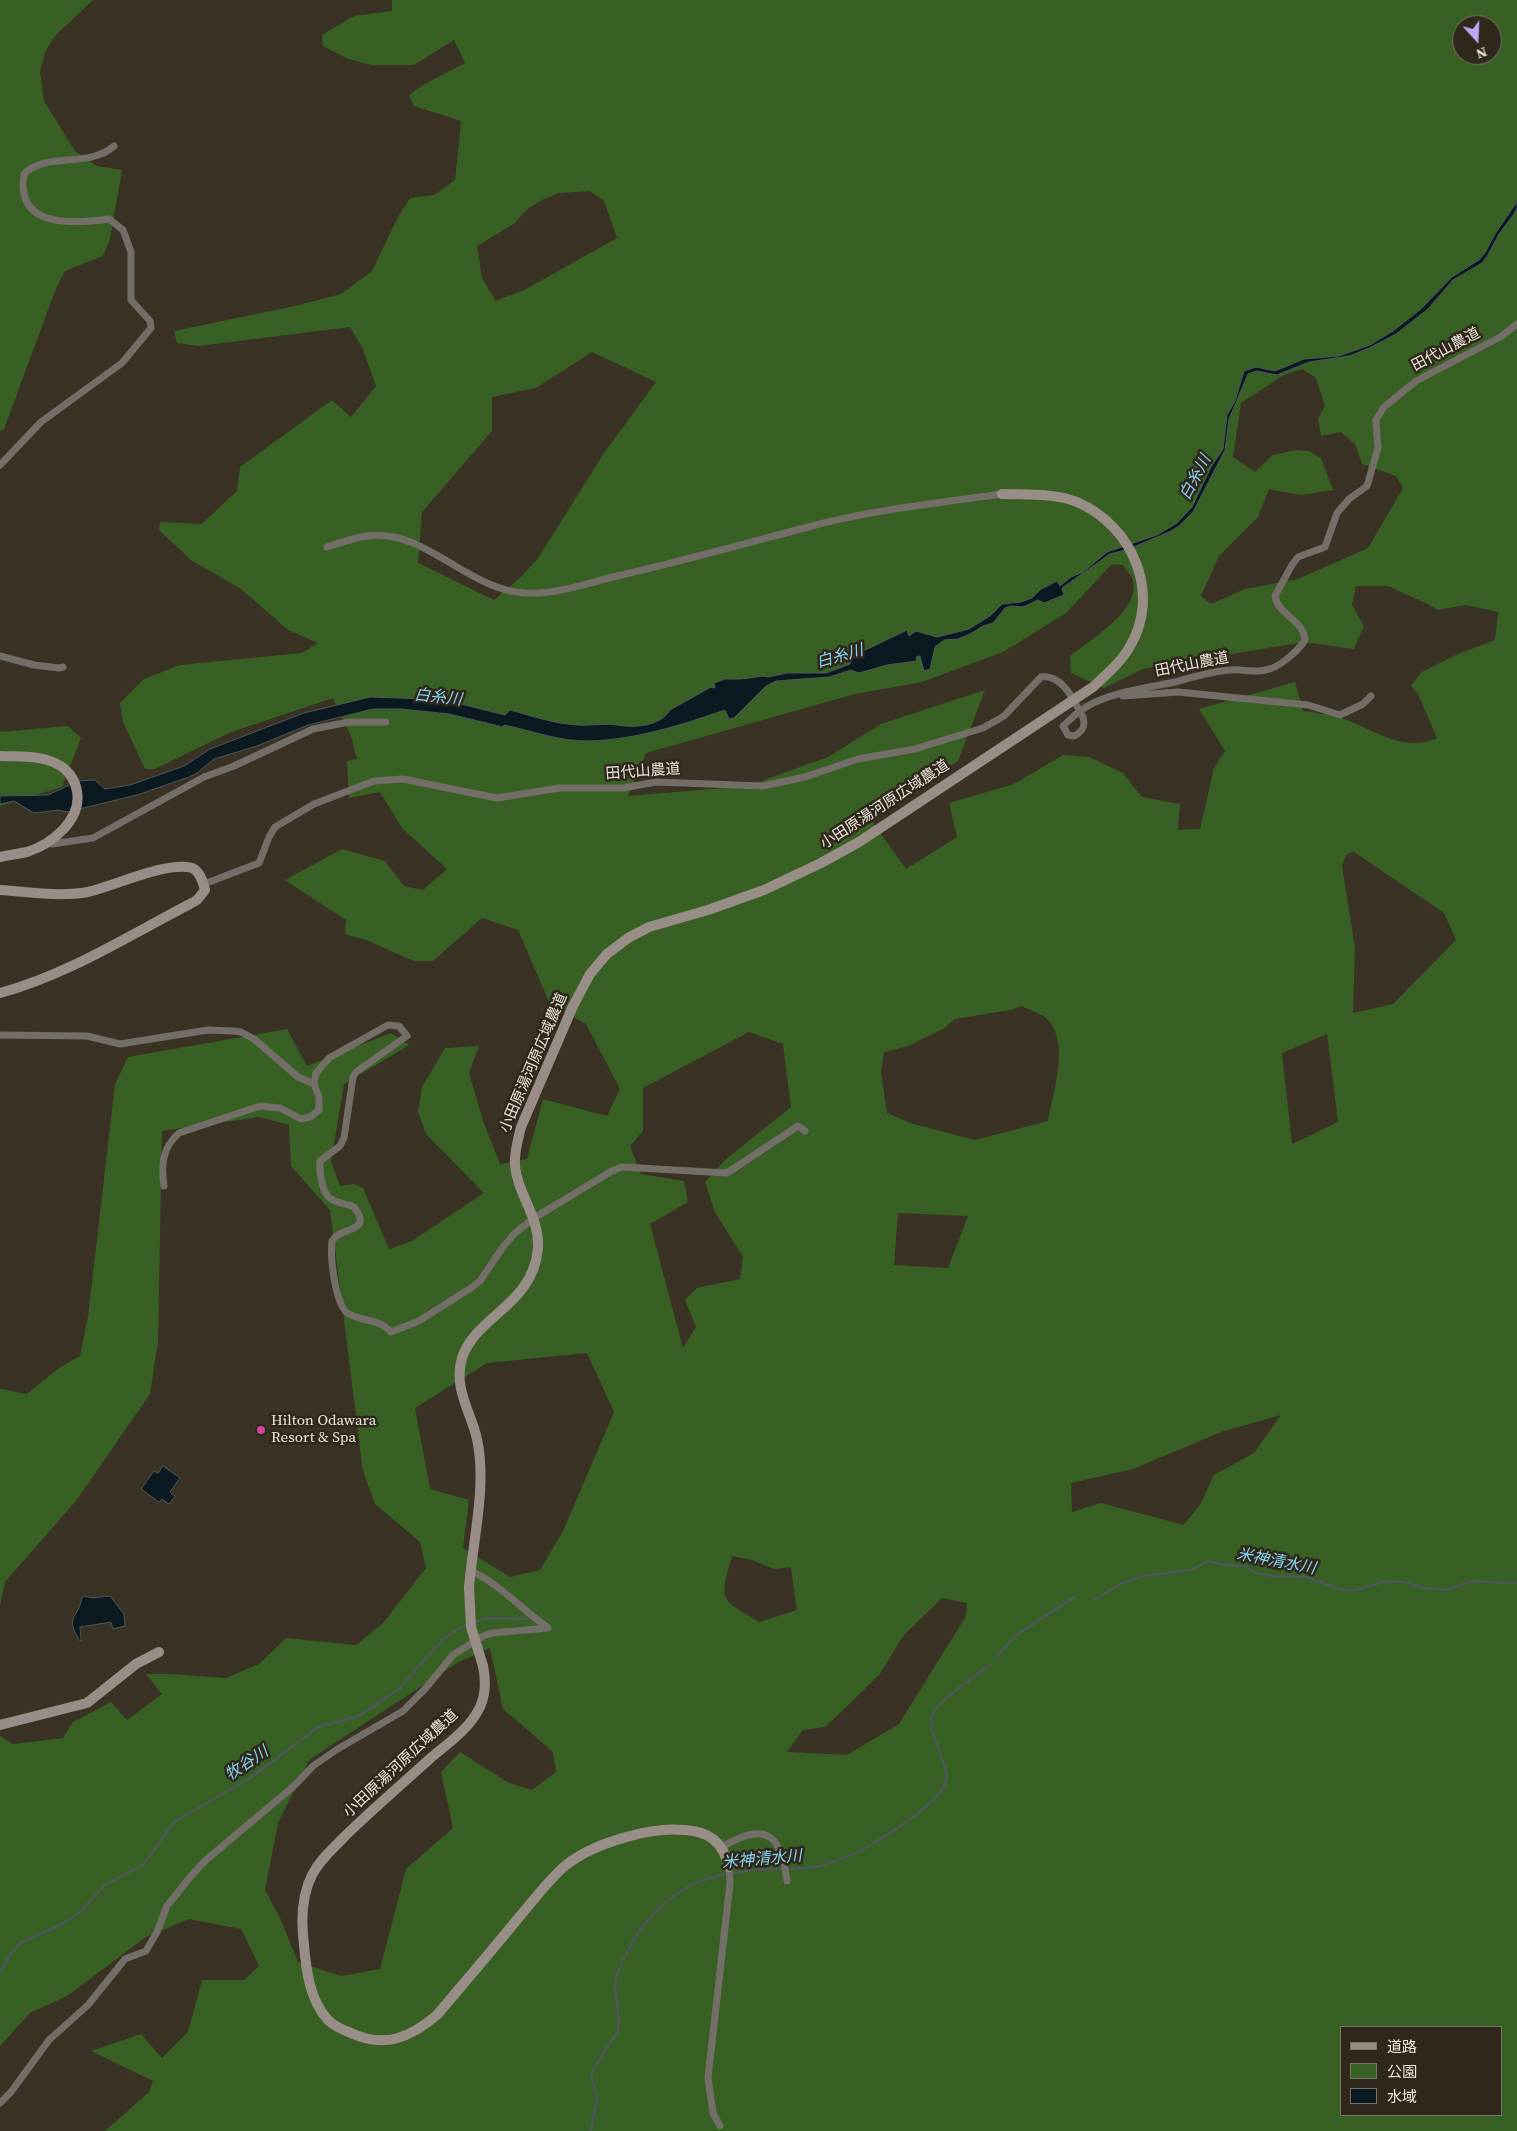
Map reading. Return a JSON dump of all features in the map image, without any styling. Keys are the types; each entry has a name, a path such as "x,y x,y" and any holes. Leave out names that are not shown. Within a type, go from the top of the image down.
{"street":[{"path":"0,465 41,422 122,363 151,328 150,321 131,300 131,252 123,230 109,219 88,222 59,222 44,217 30,208 23,196 24,174 34,166 91,157 114,146"},
{"name":"田代山農道","path":"204,884 259,863 269,837 275,828 286,820 314,804 374,781 403,780 497,798 559,788 623,788 656,782 763,786 805,777 858,759 916,748 982,728 1004,716 1041,677 1049,676 1055,678 1073,701 1085,723 1084,728 1074,736 1068,735 1063,726 1075,715 1086,708 1097,701 1231,670 1266,670 1274,668 1302,645 1305,640 1302,627 1280,607 1275,596 1292,565 1298,558 1325,547 1337,513 1349,499 1367,486 1378,448 1375,428 1379,414 1394,398 1416,381 1502,336 1517,324"},
{"name":"小田原湯河原広域農道","path":"327,547 367,536 384,535 402,539 425,549 476,578 499,588 523,593 550,592 650,569 811,526 876,512 1002,494 1041,495 1075,501 1093,510 1110,522 1125,540 1138,567 1142,590 1141,614 1130,648 1114,668 1093,687 859,842 821,863 764,890 708,910 648,927 628,938 607,954 590,974 573,1006 521,1127 516,1146 515,1166 537,1230 538,1248 530,1278 520,1293 476,1334 462,1359 459,1374 462,1400 476,1437 481,1473 469,1587 471,1626 483,1666 486,1685 484,1695 476,1713 464,1730 358,1824 324,1858 312,1875 306,1890 302,1909 302,1929 306,1968 316,1999 329,2021 354,2035 376,2040 399,2038 418,2030 437,2015 546,1886 566,1865 586,1852 646,1833 679,1829 706,1833 714,1838 722,1848"},
{"path":"0,656 34,665 63,667"},
{"path":"1118,695 1126,697 1178,692 1308,705 1340,715 1363,704 1371,696"},
{"path":"48,842 52,844 93,838 204,777 234,766 313,729 348,722 386,722"},
{"path":"0,756 34,757 59,764 73,779 78,800 72,818 63,830 48,842 27,852 0,857"},
{"path":"0,890 69,894 89,892 133,877 182,867 194,869 204,884 205,890 190,904 59,972 25,986 0,993"},
{"path":"164,1186 162,1170 164,1155 170,1141 178,1133 260,1106 280,1108 301,1119 310,1116 319,1110 319,1097 314,1084 316,1073 329,1058 388,1025 394,1024 404,1030 407,1036 356,1072 353,1077 344,1138 340,1146 320,1161 326,1194 331,1199 354,1207 360,1217 354,1230 338,1235 332,1241 331,1247 337,1294 341,1306 348,1314 380,1323 390,1332 419,1321 480,1281 515,1233 534,1218 612,1171 622,1167 727,1173 798,1126 805,1132"},
{"path":"0,1035 86,1036 120,1044 208,1030 241,1032 254,1039 298,1077 314,1084"},
{"path":"0,2103 11,2092 49,2040 88,2005 125,1959 146,1951 157,1932 167,1906 191,1876 206,1860 294,1786 314,1766 336,1750 403,1711 454,1655 483,1636 492,1633 548,1628 525,1612 514,1600 480,1575 470,1571"},
{"path":"0,1725 87,1704 136,1664 159,1652"},
{"path":"720,2126 713,2112 708,2078 730,1883 728,1867 722,1848 735,1840 757,1833 770,1836 775,1840 781,1853 787,1879"}],"green space":[{"path":"0,0 93,0 55,36 45,52 40,72 44,101 75,151 97,166 122,170 110,239 103,256 65,271 55,291 4,429 0,431"},
{"path":"392,0 1517,0 1517,2131 105,2131 149,2092 153,2081 91,2051 141,2034 162,2058 188,2032 202,1980 244,1980 259,1966 241,1929 189,1919 146,1937 67,1996 30,2013 0,2046 0,1736 13,1744 63,1738 73,1722 111,1702 127,1720 162,1694 146,1674 226,1678 259,1664 286,1638 356,1645 383,1623 426,1568 420,1542 375,1504 363,1471 330,1210 291,1166 289,1125 259,1117 162,1131 158,1341 150,1394 76,1501 5,1582 0,1605 0,1389 27,1394 59,1368 80,1356 88,1317 115,1084 128,1057 287,1029 307,1066 391,1033 409,1045 344,1084 331,1162 340,1186 354,1184 363,1188 389,1249 412,1241 484,1193 426,1134 418,1112 422,1087 445,1048 479,1046 469,1073 483,1121 500,1164 527,1159 543,1099 607,1116 620,1089 586,1024 550,1004 518,930 482,918 433,961 414,961 366,940 345,934 346,920 285,880 342,849 385,861 404,886 423,890 447,869 402,828 380,792 349,798 347,761 357,759 351,736 333,698 231,732 155,769 145,769 123,722 120,703 144,679 180,665 302,653 318,643 288,630 241,589 191,560 159,530 160,522 202,524 237,491 240,467 332,400 351,417 376,386 362,347 350,327 199,346 177,343 174,331 295,306 341,294 372,271 398,217 410,198 434,195 455,180 461,121 414,106 409,95 423,85 465,63 454,40 414,65 372,65 348,59 323,46 322,35 354,16 392,11","holes":["590,191 604,201 617,238 526,289 496,301 482,278 477,246 515,223 526,210 542,200 559,193","592,352 656,382 604,453 538,558 522,576 494,600 418,563 422,512 492,431 492,397 536,388","1302,369 1316,378 1325,405 1318,419 1321,436 1341,432 1355,444 1362,464 1396,476 1403,488 1368,548 1298,579 1245,589 1211,604 1201,596 1219,556 1258,517 1269,489 1301,495 1333,490 1321,458 1309,451 1296,450 1273,455 1255,472 1233,457 1241,403 1284,375","1112,564 1123,565 1129,573 1133,581 1133,592 1129,603 1112,624 1070,656 1071,673 1104,688 1143,669 1304,642 1354,649 1364,626 1352,605 1356,586 1388,586 1437,610 1466,605 1498,612 1495,640 1458,654 1422,672 1411,685 1418,694 1437,738 1412,743 1400,741 1388,738 1341,718 1303,711 1295,682 1199,709 1225,751 1214,768 1200,829 1178,830 1180,804 1142,797 1123,773 1089,757 1063,755 1014,784 949,803 957,837 906,869 871,820 958,761 985,690 881,724 828,757 748,786 628,796 646,753 855,694 922,682 1003,652 1066,613","1354,852 1444,913 1456,940 1393,1004 1353,1013 1355,948 1342,866 1346,855","1021,1006 1039,1014 1046,1018 1055,1030 1058,1042 1058,1069 1048,1121 975,1140 910,1123 887,1113 881,1072 884,1052 908,1046 943,1029 955,1019 1011,1010","749,1032 783,1044 791,1107 725,1160 705,1182 715,1212 743,1257 740,1279 697,1288 685,1300 696,1327 683,1348 650,1224 688,1202 684,1181 641,1174 630,1146 643,1131 643,1088","1327,1034 1338,1122 1292,1144 1282,1053","898,1213 968,1216 948,1268 894,1265","587,1353 614,1412 563,1531 540,1570 510,1577 463,1548 469,1500 430,1489 415,1408 487,1363","1281,1415 1254,1453 1214,1475 1201,1503 1184,1525 1101,1503 1072,1512 1071,1483 1133,1469 1221,1432","732,1556 752,1560 774,1569 791,1567 797,1610 759,1622 736,1608 729,1602 724,1591","942,1598 967,1603 966,1616 899,1724 847,1755 787,1752 803,1730 825,1727 880,1674 903,1636","490,1648 503,1709 553,1752 556,1772 532,1790 509,1783 460,1752 441,1772 453,1828 406,1869 380,1969 341,1976 298,1962 280,1918 265,1890 278,1823 309,1760 457,1663"]},
{"path":"68,726 81,738 62,787 0,806 0,732"}],"water":[{"path":"1517,202 1514,214 1499,234 1482,263 1453,280 1428,309 1396,334 1349,356 1309,362 1277,375 1257,371 1248,374 1229,419 1225,450 1193,512 1179,526 1129,549 1110,554 1062,588 1064,595 1044,603 1038,600 1023,607 1010,606 1005,608 993,623 958,639 944,640 935,647 930,669 924,671 920,656 916,657 917,661 887,665 859,673 851,670 829,677 776,681 766,686 734,718 729,719 725,710 676,726 608,740 580,741 558,738 449,714 401,709 373,709 308,725 257,746 214,759 189,777 137,795 67,812 59,810 34,813 14,801 0,804 0,796 48,795 78,781 95,780 105,789 130,785 184,766 210,749 304,713 370,697 429,699 457,703 505,715 510,710 569,724 638,726 660,720 670,710 711,687 715,688 714,683 725,679 768,677 787,673 826,673 850,664 853,656 907,630 909,636 916,631 937,637 969,629 990,616 1002,604 1021,602 1032,598 1041,589 1057,581 1060,586 1071,577 1083,572 1107,552 1157,535 1177,523 1192,507 1211,467 1223,449 1227,415 1235,401 1244,371 1256,367 1275,371 1304,359 1339,356 1370,345 1393,331 1421,309 1452,277 1479,260"},
{"path":"163,1466 180,1478 170,1492 175,1496 169,1504 162,1499 159,1502 141,1489 154,1471 158,1473"},
{"path":"85,1596 92,1598 110,1596 124,1614 125,1626 113,1629 111,1622 80,1627 80,1641 75,1633 73,1622 82,1598"}],"waterway":[{"name":"米神清水川","path":"1094,1600 1120,1584 1145,1576 1191,1570 1208,1561 1226,1565 1245,1566 1256,1573 1272,1576 1307,1577 1342,1590 1355,1590 1387,1581 1446,1590 1472,1581 1517,1583"},
{"name":"米神清水川","path":"997,1657 1015,1636 1074,1597"},
{"name":"牧谷川","path":"473,1623 486,1618 528,1619"},
{"name":"牧谷川","path":"0,1972 20,1943 56,1927 78,1914 105,1885 144,1864 174,1822 250,1778 318,1727 359,1716 400,1688 441,1641 458,1629 468,1625"},
{"name":"米神清水川","path":"591,2131 597,2100 591,2075 616,2035 618,2028 616,1979 631,1944 652,1915 666,1901 698,1883 715,1877 753,1870 817,1867 851,1855 905,1823 937,1797 946,1782 945,1767 931,1727 934,1713 939,1705 956,1690 990,1664"}],"place":[{"name":"Hilton Odawara Resort & Spa","path":"261,1430"}],"water label":[{"name":"白糸川","path":"1196,478"},
{"name":"白糸川","path":"840,657"},
{"name":"白糸川","path":"438,698"}]}
